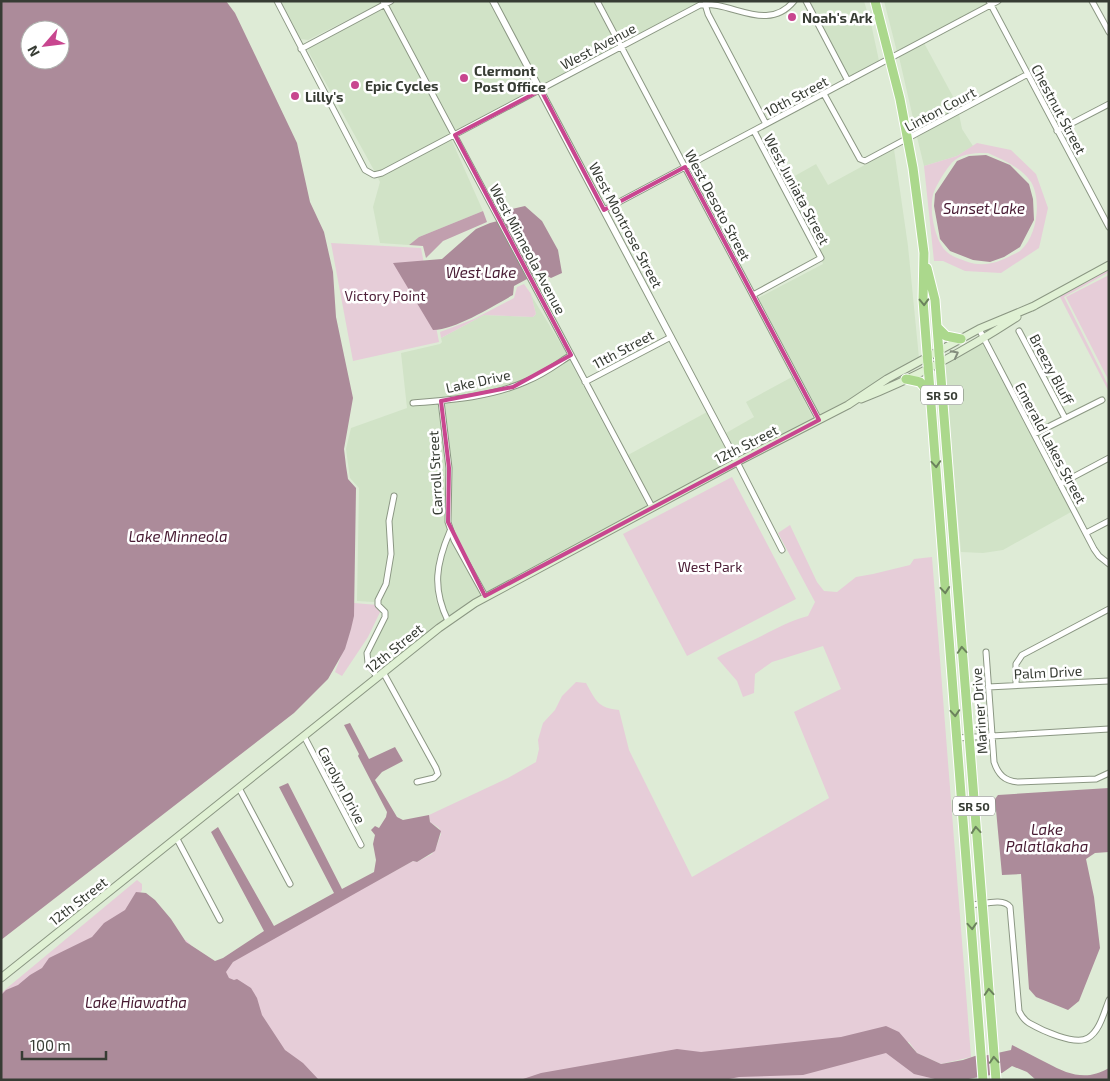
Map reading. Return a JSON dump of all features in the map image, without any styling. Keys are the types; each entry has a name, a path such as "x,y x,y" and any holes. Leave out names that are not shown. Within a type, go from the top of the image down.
{"highway":[{"name":"SR 50","path":"875,1 908,139 918,197 924,253 935,300 996,1079"},
{"name":"SR 50","path":"924,253 923,300 983,1080"},
{"path":"937,327 946,336 961,339"},
{"path":"906,379 920,382 930,394"}],"main road":[{"name":"12th Street","path":"1,978 448,621 485,596 848,405 891,388 984,338 1034,306 1109,265"},
{"name":"12th Street","path":"848,405 887,379 939,350 979,329 1034,306"}],"street":[{"path":"277,1 301,49 384,3 391,1"},
{"name":"West Montrose Street","path":"493,1 737,462"},
{"name":"West Desoto Street","path":"597,1 819,420"},
{"path":"705,4 749,14 768,15 780,12 794,1"},
{"path":"806,1 848,81"},
{"name":"10th Street","path":"604,210 890,59 990,3 998,1"},
{"path":"1092,1 1109,32"},
{"name":"West Minneola Avenue","path":"384,3 652,507"},
{"name":"Chestnut Street","path":"990,3 1109,227"},
{"name":"West Avenue","path":"301,49 365,170 374,174 382,173 692,9 705,4"},
{"name":"West Juniata Street","path":"705,4 708,14 766,124"},
{"name":"Linton Court","path":"824,94 862,161 908,139 1028,74"},
{"path":"1058,131 1109,104"},
{"name":"West Juniata Street","path":"753,295 821,258 754,131"},
{"name":"Emerald Lakes Street","path":"979,329 1096,553 1109,564"},
{"name":"Breezy Bluff","path":"1019,331 1065,418"},
{"name":"11th Street","path":"585,382 671,336"},
{"name":"Lake Drive","path":"413,403 474,396 513,387 538,376 571,355"},
{"path":"887,379 891,388"},
{"name":"Carroll Street","path":"441,400 449,468 448,514 450,531 485,596"},
{"path":"1034,434 1102,400"},
{"path":"1060,484 1109,458"},
{"path":"737,462 782,550"},
{"path":"394,496 389,520 391,554 386,584 378,600 378,605 385,612 385,617 367,653 368,663 380,675 436,768 438,774 434,778 417,782"},
{"path":"1086,533 1109,521"},
{"path":"448,621 439,600 437,583 440,558 450,531"},
{"path":"1016,685 1016,664 1022,655 1109,609"},
{"name":"Mariner Drive","path":"986,652 996,768 1002,777 1012,782 1096,778 1109,773"},
{"name":"Palm Drive","path":"988,687 1109,681"},
{"path":"957,738 1109,729"},
{"name":"Carolyn Drive","path":"304,736 360,845"},
{"path":"239,788 290,884"},
{"path":"177,839 220,920"},
{"path":"970,905 1002,901 1009,904 1019,1011 1028,1023 1073,1041 1084,1040 1089,1038 1097,1028 1109,1000"}],"highlighted area":[{"path":"541,90 604,210 685,167 819,420 485,596 448,522 449,468 441,401 513,387 571,355 455,135"}],"shaded area":[{"path":"281,1 380,1 381,3 308,40 301,39"},
{"path":"397,1 489,1 536,89 456,131 389,5"},
{"path":"496,1 593,1 617,46 542,85"},
{"path":"601,1 705,1 691,6 623,43"},
{"path":"809,1 864,1 879,61 849,77"},
{"path":"884,1 985,1 987,4 897,52"},
{"path":"384,8 451,134 381,171 375,172 307,49"},
{"path":"924,43 958,108 916,131 899,57"},
{"path":"959,114 962,129 973,146 957,156 924,166 917,137"},
{"path":"453,139 452,141 483,211 419,237 409,245 380,243 373,207 380,182 378,178"},
{"path":"894,149 908,246 919,358 821,416 758,298 823,264 822,261 825,259 784,182 816,164 828,185"},
{"path":"483,211 487,222 443,241 426,258 423,246 409,245 419,237"},
{"path":"531,295 567,354 536,374 512,384 474,393 410,401 410,406 438,404 446,468 445,514 447,531 437,558 434,583 436,601 444,621 377,671 371,662 370,654 388,617 387,610 381,601 389,584 394,554 392,520 397,494 391,493 386,520 388,554 383,584 374,602 357,601 359,488 350,478 346,449 351,428 407,408 401,353 440,344 442,342 441,338 484,315 533,317 536,314"},
{"path":"982,343 1071,512 1003,550 983,553 961,552 944,363"},
{"path":"569,359 647,506 487,592 457,538 452,521 452,467 444,403 474,399 514,390 539,379"},
{"path":"792,377 814,420 739,458 726,433 754,417 746,402"},
{"path":"707,412 733,461 653,503 628,455"},
{"path":"450,539 481,595 449,617 442,599 440,583 443,559"}],"green space":[{"path":"977,143 1011,150 1036,174 1048,208 1039,248 1001,273 965,271 943,261 934,261 924,166 957,156","holes":["988,153 1006,161 1027,177 1034,190 1037,208 1034,227 1026,244 1007,258 985,264 968,262 947,252 936,234 932,201 936,187 952,163 966,155"]},
{"name":"Victory Point","path":"331,243 421,248 439,342 353,361"},
{"path":"1109,268 1109,272 1064,297 1109,387 1109,392 1059,295"},
{"path":"1109,275 1109,381 1066,297"},
{"path":"524,284 531,294 536,314 533,317 484,315 441,338 440,332 474,319 514,298 517,287"},
{"name":"West Park","path":"732,477 796,599 687,656 623,534"},
{"path":"790,525 817,582 824,591 837,592 856,577 910,565 914,559 932,557 971,1057 941,1064 917,1053 909,1042 855,1038 576,1080 297,1080 224,980 225,969 240,956 413,861 417,862 432,854 441,834 439,828 430,822 429,815 508,778 536,762 539,749 538,740 543,723 555,710 562,696 576,682 586,683 595,699 602,705 619,710 629,750 692,877 829,798 794,712 841,689 823,646 772,662 755,674 754,693 743,697 737,681 717,658 785,624 808,616 815,602 778,533"},
{"path":"354,603 378,605 382,608 368,637 342,676 335,672 351,629"},
{"path":"137,880 142,884 142,890 138,897 180,942 186,940 191,945 190,950 1,1003 1,993"},
{"path":"879,1040 941,1075 961,1080 628,1080"}],"water":[{"name":"Lake Minneola","path":"1,1 226,1 235,13 297,143 310,202 324,232 333,272 336,317 353,398 344,449 348,479 356,488 354,616 351,629 345,649 328,679 294,713 1,940"},
{"name":"Sunset Lake","path":"986,155 1010,165 1029,184 1033,199 1034,220 1020,247 1004,257 990,262 973,260 950,251 940,239 934,206 935,194 957,161 969,156"},
{"name":"West Lake","path":"525,206 542,221 558,250 562,273 551,278 540,272 514,286 513,295 484,311 453,326 433,330 393,263 442,259 476,229 509,218 508,214 512,209"},
{"name":"Lake Hiawatha","path":"350,723 369,759 395,747 403,761 382,772 375,780 397,817 403,820 429,815 430,822 441,831 435,851 417,862 413,861 233,962 226,972 229,978 237,979 251,988 257,998 262,1015 285,1050 303,1063 319,1080 1,1080 1,995 42,968 49,958 92,937 104,923 125,910 136,892 146,893 155,900 171,919 186,942 215,961 223,958 264,931 211,832 218,827 274,926 334,893 279,787 288,783 342,889 374,872 376,860 373,844 375,835 371,830 375,826 379,828 387,812 344,725"},
{"name":"Lake Palatlakaha","path":"1109,788 1109,852 1095,853 1086,859 1094,897 1100,948 1079,1001 1068,1010 1036,997 1029,989 1021,874 1002,875 995,799 998,795"},
{"path":"886,1026 899,1032 917,1053 941,1064 978,1055 979,1057 1011,1050 1012,1045 1055,1067 1078,1075 1093,1074 1109,1068 1109,1080 1036,1080 1027,1072 1012,1066 1002,1073 963,1080 939,1080 914,1074 886,1053 803,1075 739,1077 724,1080 520,1080 541,1073 677,1049 701,1052 841,1037"}],"place":[{"name":"Noah's Ark","path":"792,17"},
{"name":"Clermont Post Office","path":"464,78"},
{"name":"Epic Cycles","path":"355,85"},
{"name":"Lilly's","path":"295,96"}]}
